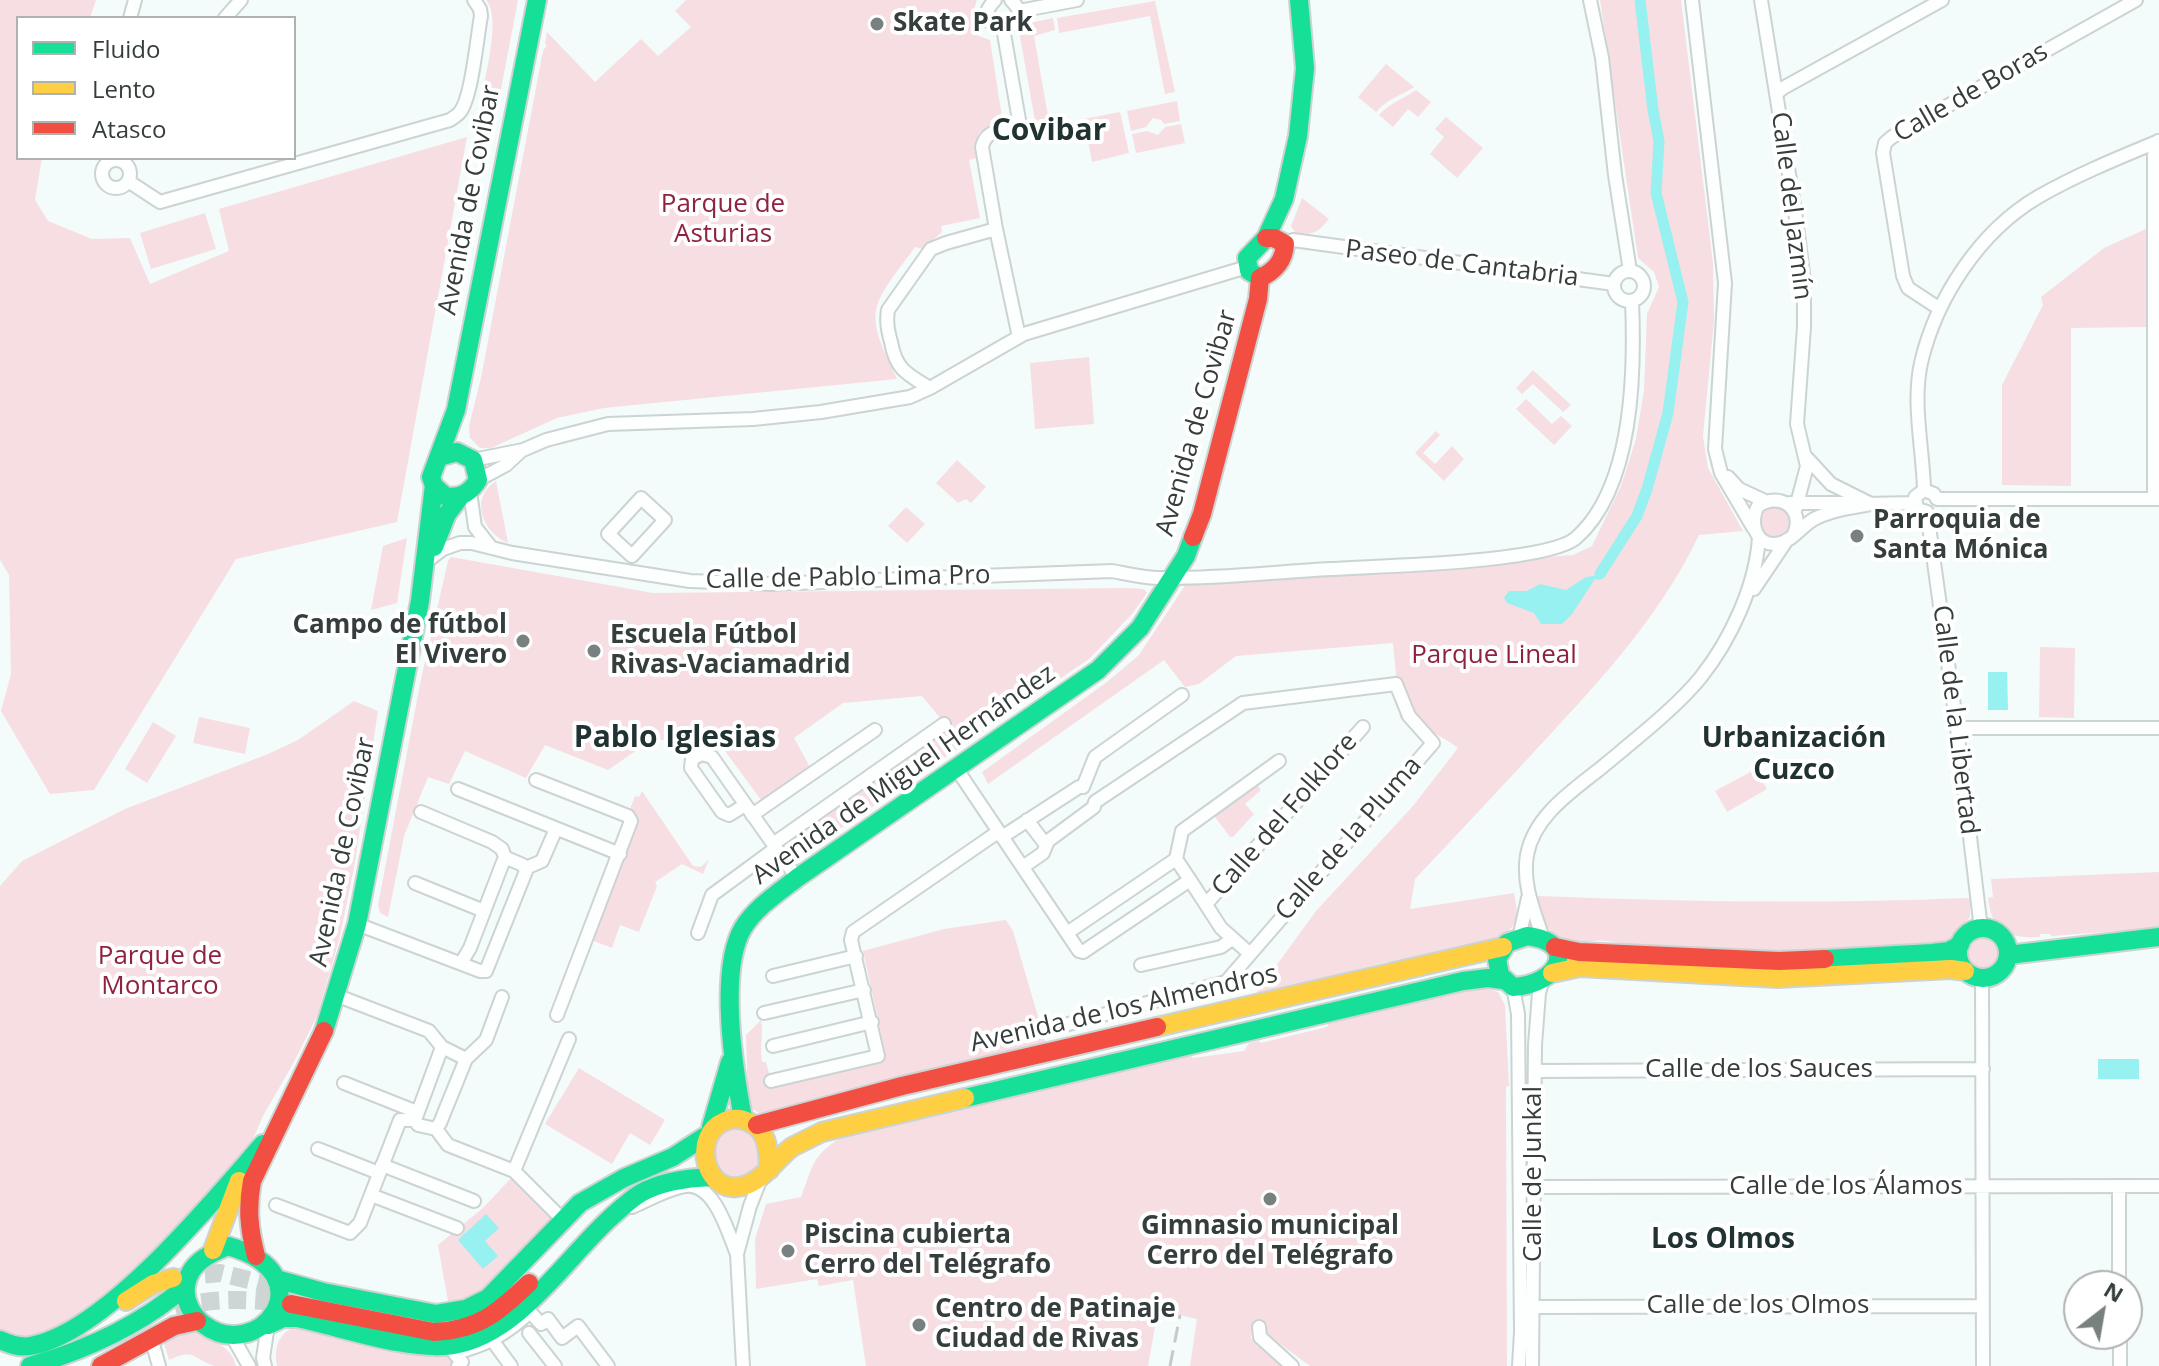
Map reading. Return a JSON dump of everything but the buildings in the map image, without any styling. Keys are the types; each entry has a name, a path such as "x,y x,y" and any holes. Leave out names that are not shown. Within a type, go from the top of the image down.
{"main road":[{"name":"Avenida de Covibar","path":"439,457 456,410 537,0"},
{"path":"1280,244 1249,253 1254,273 1269,275 1282,261 1280,244 1284,199 1304,95 1305,68 1299,2"},
{"name":"Avenida de Covibar","path":"1172,578 1186,556 1202,514 1258,299 1254,273"},
{"name":"Avenida de Covibar","path":"456,410 467,456"},
{"path":"453,451 467,456 478,473 469,490 445,496 434,485 432,470 439,457 453,451"},
{"name":"Avenida de Covibar","path":"428,563 423,558 434,485"},
{"name":"Avenida de Covibar","path":"256,1256 248,1227 252,1181 273,1133 303,1079 338,996 357,924 428,563 451,505 469,490"},
{"name":"Avenida de Miguel Hernández","path":"708,1132 727,1077 733,1044 733,962 740,933 763,905 797,878 1098,670 1140,628 1172,578"},
{"path":"1981,929 1995,931 2005,941 2007,962 1998,973 1777,978 1580,967 1547,978 1508,984 1497,965 1511,942 1535,936 1579,952 1779,961 1949,951 1960,945 1969,933 1981,929"},
{"path":"2008,955 2159,937"},
{"name":"Avenida de los Almendros","path":"750,1121 1511,942"},
{"path":"1547,978 1557,959 1549,942"},
{"path":"1960,945 1959,959 1974,974"},
{"name":"Avenida de los Almendros","path":"765,1174 797,1144 822,1132 853,1123 1440,986 1483,978 1508,984"},
{"name":"Avenida de Miguel Hernández","path":"733,1044 750,1121"},
{"path":"276,1279 323,1292 436,1314 466,1309 488,1298 580,1203 624,1178 673,1157 726,1119 750,1121 769,1143 765,1174 748,1185 724,1184 712,1177 677,1180 611,1204 498,1314 464,1330 434,1332 292,1297 439,1322 469,1317 498,1299 598,1193"},
{"path":"708,1132 704,1159 712,1177"},
{"name":"Avenida de Covibar","path":"0,1340 11,1345 30,1346 51,1341 106,1308 197,1219 273,1133"},
{"path":"30,1366 64,1355 116,1331 175,1296 180,1282 221,1238 228,1204 249,1161"},
{"path":"180,1282 197,1321 208,1329 232,1336 256,1332 283,1318 297,1318 431,1344 455,1344 490,1333 517,1312 638,1195"},
{"path":"213,1250 228,1246 243,1249 256,1256 276,1279 279,1303 268,1325"},
{"path":"0,1352 24,1357 45,1354 100,1322 142,1290 180,1282"},
{"path":"64,1366 98,1352 175,1308"},
{"path":"101,1366 174,1326 197,1321"}],"street":[{"path":"227,16 241,0"},
{"path":"128,181 160,202 450,120 460,112 465,102 472,69 481,16 474,0"},
{"path":"995,0 989,7 988,17 994,25 1003,28 1013,25 1015,6 1077,0"},
{"path":"1590,0 1602,58 1630,271"},
{"path":"1692,0 1725,283 1713,436 1721,473 1756,533 1773,544 1790,537 1816,518 1871,504"},
{"name":"Calle del Jazmín","path":"1761,0 1804,281 1797,424 1807,466 1793,506"},
{"path":"1776,94 1942,0"},
{"name":"Calle de Boras","path":"1940,309 1908,288 1903,276 1883,153 1885,143 2136,0"},
{"path":"1003,28 1019,120 1014,127 991,131 984,137 982,147 1019,337"},
{"path":"1924,490 1918,429 1921,364 1940,309 1972,257 1998,228 2035,199 2159,141"},
{"path":"1937,499 2157,499 2154,155 2159,141"},
{"path":"124,160 128,167 128,181 116,187 104,180 102,173 110,161 124,160"},
{"path":"930,388 902,370 894,360 886,321 888,310 931,249 996,229"},
{"name":"Paseo de Cantabria","path":"1280,244 1310,244 1614,284"},
{"path":"1630,271 1636,272 1644,282 1642,294 1632,301 1618,297 1614,284 1619,274 1630,271"},
{"path":"467,456 523,450 546,440 608,424 721,422 811,413 910,397 1019,337 1097,310 1254,273"},
{"name":"Calle de Pablo Lima Pro","path":"490,546 512,553 711,582 771,584 1112,571 1172,578 1255,574 1492,559 1566,545 1575,539 1603,501 1624,440 1630,392 1632,301"},
{"path":"490,546 475,527 469,490 523,450"},
{"path":"1807,458 1831,484 1871,504"},
{"path":"1718,460 1732,483 1765,501"},
{"path":"1924,490 1934,494 1937,499"},
{"path":"1924,490 1915,497 1917,509 1933,510 1937,499"},
{"path":"641,498 665,520 632,556 608,534 641,498"},
{"path":"1746,598 1757,568 1754,513 1765,501 1772,499 1793,506 1915,503"},
{"path":"1511,942 1528,895 1528,853 1538,826 1560,802 1701,677 1746,598 1790,537 1797,523 1793,506"},
{"name":"Calle de la Libertad","path":"1927,512 1981,929"},
{"path":"428,563 443,549 460,543 490,546"},
{"name":"Calle de la Pluma","path":"1095,802 1243,703 1396,684 1409,716 1433,743 1249,953"},
{"path":"1083,787 1095,757 1182,695"},
{"path":"698,933 712,895 944,724"},
{"name":"Calle del Folklore","path":"1207,903 1363,727"},
{"path":"1957,728 2159,728"},
{"path":"797,878 775,846 749,810 712,757 702,754 692,759 691,768 722,812 729,815 749,810 875,730"},
{"path":"1067,933 1176,859 1182,831 1279,761"},
{"path":"956,768 1079,951 1083,952 1190,880"},
{"path":"536,780 628,816 631,826 557,1015"},
{"path":"1023,867 1094,807 1095,802 1083,787"},
{"path":"771,1081 876,1057 879,1054 851,940 853,932 1000,834 1083,787"},
{"path":"458,789 620,854"},
{"path":"421,812 492,842 502,849 506,860 461,963"},
{"path":"1027,820 1046,845"},
{"path":"506,860 526,868 542,861 556,829"},
{"path":"1061,1026 1226,982 1249,953 1221,928 1176,859"},
{"path":"357,924 480,971 488,968 526,868"},
{"path":"415,883 484,911"},
{"path":"1528,895 1549,942"},
{"path":"1141,965 1221,947 1232,939"},
{"path":"773,976 856,956"},
{"path":"1974,974 1983,1069 1983,1366"},
{"name":"Calle de Junkal","path":"1532,1366 1536,1014 1547,978"},
{"name":"Calle de Junkal","path":"1508,984 1518,1014 1519,1366"},
{"path":"764,1013 864,990"},
{"path":"338,996 429,1031 442,1047 466,1059"},
{"path":"436,1129 466,1059 486,1040 502,997"},
{"path":"773,1046 872,1022"},
{"path":"514,1171 569,1039"},
{"path":"442,1047 416,1116 418,1125 436,1129 448,1145 514,1171 559,1216"},
{"name":"Calle de los Sauces","path":"1535,1071 1983,1069"},
{"path":"344,1083 416,1116"},
{"path":"276,1205 350,1233 360,1223 400,1120 416,1116"},
{"path":"318,1149 474,1201"},
{"path":"743,1366 737,1254 750,1206 765,1174"},
{"path":"712,1177 733,1228 731,1240"},
{"path":"2119,1186 2119,1270"},
{"name":"Calle de los Álamos","path":"1533,1187 2159,1186"},
{"path":"616,1213 672,1190 698,1187 707,1193 737,1254"},
{"path":"371,1195 457,1228"},
{"name":"Calle de los Olmos","path":"1534,1307 1983,1306"},
{"path":"458,1366 462,1362 454,1353 504,1335 530,1312 541,1324 548,1319 562,1338 578,1326 601,1363"},
{"path":"265,1366 263,1358 268,1325"},
{"path":"1259,1327 1260,1337 1292,1366"},
{"path":"529,1333 555,1366"},
{"path":"232,1336 249,1366"},
{"path":"151,1337 159,1366"},
{"path":"492,1340 511,1366"}],"green space":[{"path":"0,0 96,0 91,16 16,16 16,160 42,160 35,200 48,221 92,239 130,238 150,284 229,251 219,209 467,137 397,522 236,559 94,790 50,794 1,711 11,674 9,575 0,560"},
{"path":"486,0 518,0 497,110 481,102 492,34 491,8"},
{"name":"Parque de Asturias","path":"686,0 977,0 974,9 979,36 990,40 1002,117 991,120 991,126 979,133 974,146 976,158 969,160 980,218 941,226 942,232 922,249 915,247 880,299 875,315 878,334 897,379 604,408 557,418 491,448 480,448 470,438 469,426 481,378 543,51 547,45 547,32 595,82 641,39 658,56 691,27 675,11"},
{"name":"Parque Lineal","path":"1600,0 1681,0 1713,263 1714,320 1703,436 1708,468 1743,531 1699,535 1667,592 1630,644 1415,879 1410,909 1514,893 1516,916 1514,924 1506,932 1494,940 1459,951 1392,964 1387,962 1254,996 1316,911 1413,806 1458,748 1400,718 1393,643 1236,656 1199,684 1185,687 1164,660 988,784 982,772 1107,682 1139,655 1186,584 1573,555 1592,546 1621,486 1636,439 1644,390 1647,314 1659,287 1654,272 1638,258"},
{"path":"1155,1 1175,92 1165,94 1150,16 1059,33 1057,18"},
{"path":"1053,18 1055,30 1034,36 1049,122 1036,126 1019,31 1026,24"},
{"path":"1386,64 1414,87 1376,112 1358,97"},
{"path":"1416,90 1431,102 1418,117 1408,109 1393,127 1379,115 1392,104"},
{"path":"1177,101 1180,121 1164,124 1153,118 1146,127 1131,131 1127,111"},
{"path":"1120,112 1129,153 1092,162 1084,119"},
{"path":"1446,117 1483,148 1457,178 1430,154 1444,137 1435,129"},
{"path":"1181,124 1185,143 1136,153 1132,134 1147,131 1158,135 1165,127"},
{"path":"1302,198 1329,219 1321,228 1306,234 1295,232 1291,226"},
{"path":"205,213 216,249 151,269 140,233"},
{"path":"2146,229 2146,327 2071,328 2071,486 2002,485 2002,385 2043,305 2041,297 2104,248"},
{"path":"1089,357 1094,424 1035,429 1030,363"},
{"path":"1533,370 1571,405 1563,412 1533,384 1522,394 1516,388"},
{"path":"1526,399 1552,424 1561,416 1572,426 1554,445 1516,409"},
{"path":"1436,431 1440,435 1423,453 1435,464 1452,446 1464,459 1444,481 1415,453"},
{"path":"957,460 986,487 971,503 966,499 958,503 936,483"},
{"path":"496,481 508,543 491,531 482,514 483,496"},
{"path":"1775,506 1786,511 1791,522 1786,533 1775,538 1764,533 1759,522 1764,511"},
{"path":"906,507 925,524 907,543 888,526"},
{"path":"407,538 397,603 371,610 383,546"},
{"path":"451,557 653,593 1127,588 1144,589 1147,593 1132,614 1089,659 997,722 994,719 985,725 987,729 804,853 788,836 946,725 922,696 843,703 794,738 811,769 764,804 714,736 650,741 608,770 545,745 526,778 465,751 449,784 428,777 404,836 388,917 380,913 378,905 421,679"},
{"path":"2040,647 2075,648 2074,718 2039,717"},
{"name":"Parque de Montarco","path":"354,701 378,711 354,868 339,940 317,1016 263,1116 246,1155 192,1215 95,1308 62,1326 28,1339 0,1334 0,886 22,861 125,809 298,740"},
{"path":"199,717 250,728 245,754 193,743"},
{"path":"153,722 176,736 147,783 125,769"},
{"path":"1756,769 1767,789 1727,812 1715,791"},
{"path":"1255,782 1261,790 1245,804 1254,814 1230,837 1212,813"},
{"path":"642,791 693,866 701,867 709,859 703,874 682,864 655,882 657,886 639,932 620,925 612,948 591,940 629,812 635,796 639,797"},
{"path":"2159,872 2159,928 2019,936 1998,925 1990,909 1988,898 1993,897 1991,879"},
{"path":"1537,896 1751,902 1965,898 1970,899 1970,917 1950,939 1939,945 1790,955 1636,950 1609,941 1583,944 1562,939 1544,922"},
{"path":"1006,920 1013,931 1046,1044 765,1117 748,1106 746,1035 761,1020 762,1062 766,1062 772,1085 880,1061 885,1052 863,951 944,929"},
{"path":"1981,935 1994,940 1999,953 1994,966 1981,971 1968,966 1963,953 1968,940"},
{"path":"1481,987 1498,992 1505,1005 1509,1086 1506,1087 1507,1366 1310,1366 1253,1324 1251,1338 1281,1366 1190,1366 1197,1319 1158,1310 1148,1366 866,1366 853,1280 819,1286 817,1279 756,1289 755,1239 766,1204 801,1197 820,1154 847,1134 1190,1055 1193,1058 1244,1051 1249,1043 1261,1043 1327,1027 1330,1021"},
{"path":"579,1068 665,1120 650,1145 630,1133 612,1164 545,1124"},
{"path":"742,1124 763,1141 761,1167 748,1176 732,1179 713,1169 712,1143 717,1134"},
{"path":"512,1177 554,1217 481,1295 449,1307 438,1245 484,1207"},
{"path":"292,1328 454,1353 457,1366 277,1366 278,1344"},
{"path":"193,1331 225,1348 236,1366 215,1366 189,1355 169,1360 164,1343 166,1337 177,1332"}],"water":[{"path":"1597,573 1602,575 1599,580 1595,579 1562,624 1541,624 1534,613 1507,603 1504,598 1509,591 1527,591 1540,584 1566,590"},
{"path":"1988,672 2007,672 2008,710 1988,710"},
{"path":"2098,1059 2139,1059 2139,1079 2098,1079"},
{"path":"486,1214 499,1228 485,1241 498,1256 483,1269 458,1240"}],"waterway":[{"path":"1600,574 1637,516 1647,489 1668,413 1683,302 1656,193 1659,141 1640,0"}],"tunnel":[{"path":"178,1277 220,1273 290,1290"},
{"path":"175,1308 233,1300 291,1304"}],"railway":[{"path":"1170,1366 1180,1315"}],"traffic: fast":[{"path":"439,457 457,452 473,460 478,480 464,494 450,497 434,486 431,477 456,410 537,0"},
{"path":"1260,278 1249,271 1247,258 1266,238 1284,199 1298,136 1305,68 1299,0"},
{"path":"324,1031 357,924 420,601 434,485"},
{"path":"434,547 447,514 460,497"},
{"path":"743,1118 732,1048 730,994 735,946 748,920 797,878 1098,670 1140,628 1186,556 1193,537"},
{"path":"1983,928 2000,936 2008,953 2000,970 1983,978 1966,970 1958,953 1966,936 1983,928"},
{"path":"1527,936 1554,946 1558,954 1557,963 1552,972 1542,979 1513,987 1500,975 1497,959 1507,943 1527,936"},
{"path":"2008,955 2159,937"},
{"path":"1825,959 1932,953 1949,951 1960,945"},
{"path":"965,1098 1463,981 1503,980"},
{"path":"711,1127 730,1062"},
{"path":"276,1279 323,1292 436,1314 466,1309 488,1298 580,1203 624,1178 673,1157 704,1137"},
{"path":"0,1340 30,1346 59,1336 91,1317 156,1262 263,1144"},
{"path":"268,1325 283,1318 297,1318 417,1345 453,1345 476,1338 519,1312 608,1220 637,1196 666,1183 712,1177"},
{"path":"228,1246 258,1259 275,1276 279,1294 274,1312 262,1325 244,1334 224,1334 203,1324 192,1312 186,1297 191,1271 207,1256 228,1246"},
{"path":"30,1366 72,1352 132,1324 186,1286"}],"traffic: slow":[{"path":"1157,1027 1503,947"},
{"path":"1552,973 1580,967 1777,978 1951,969 1965,971"},
{"path":"769,1170 769,1163 766,1142 756,1126 734,1119 714,1128 705,1151 711,1174 730,1187 743,1186 763,1175 769,1169 786,1152 792,1147 822,1132 965,1098"},
{"path":"213,1250 239,1181"},
{"path":"126,1301 153,1284 173,1278"}],"traffic: jam":[{"path":"1260,278 1278,265 1285,244 1274,238 1266,238"},
{"path":"1193,537 1202,514 1258,299 1260,278"},
{"path":"1555,947 1579,952 1779,961 1825,959"},
{"path":"757,1125 902,1086 1157,1027"},
{"path":"256,1256 250,1218 252,1181 324,1031"},
{"path":"291,1304 434,1332 449,1331 486,1318 529,1283"},
{"path":"101,1366 174,1326 197,1321"}],"place":[{"name":"Skate Park","path":"877,24"},
{"name":"Parroquia de Santa Mónica","path":"1857,536"},
{"name":"Campo de fútbol El Vivero","path":"523,641"},
{"name":"Escuela Fútbol Rivas-Vaciamadrid","path":"594,651"},
{"name":"Gimnasio municipal Cerro del Telégrafo","path":"1270,1199"},
{"name":"Piscina cubierta Cerro del Telégrafo","path":"788,1251"},
{"name":"Centro de Patinaje Ciudad de Rivas","path":"919,1325"}],"district":[{"name":"Covibar","path":"1049,131"},
{"name":"Pablo Iglesias","path":"675,738"},
{"name":"Urbanización Cuzco","path":"1794,755"},
{"name":"Los Olmos","path":"1723,1240"}]}
